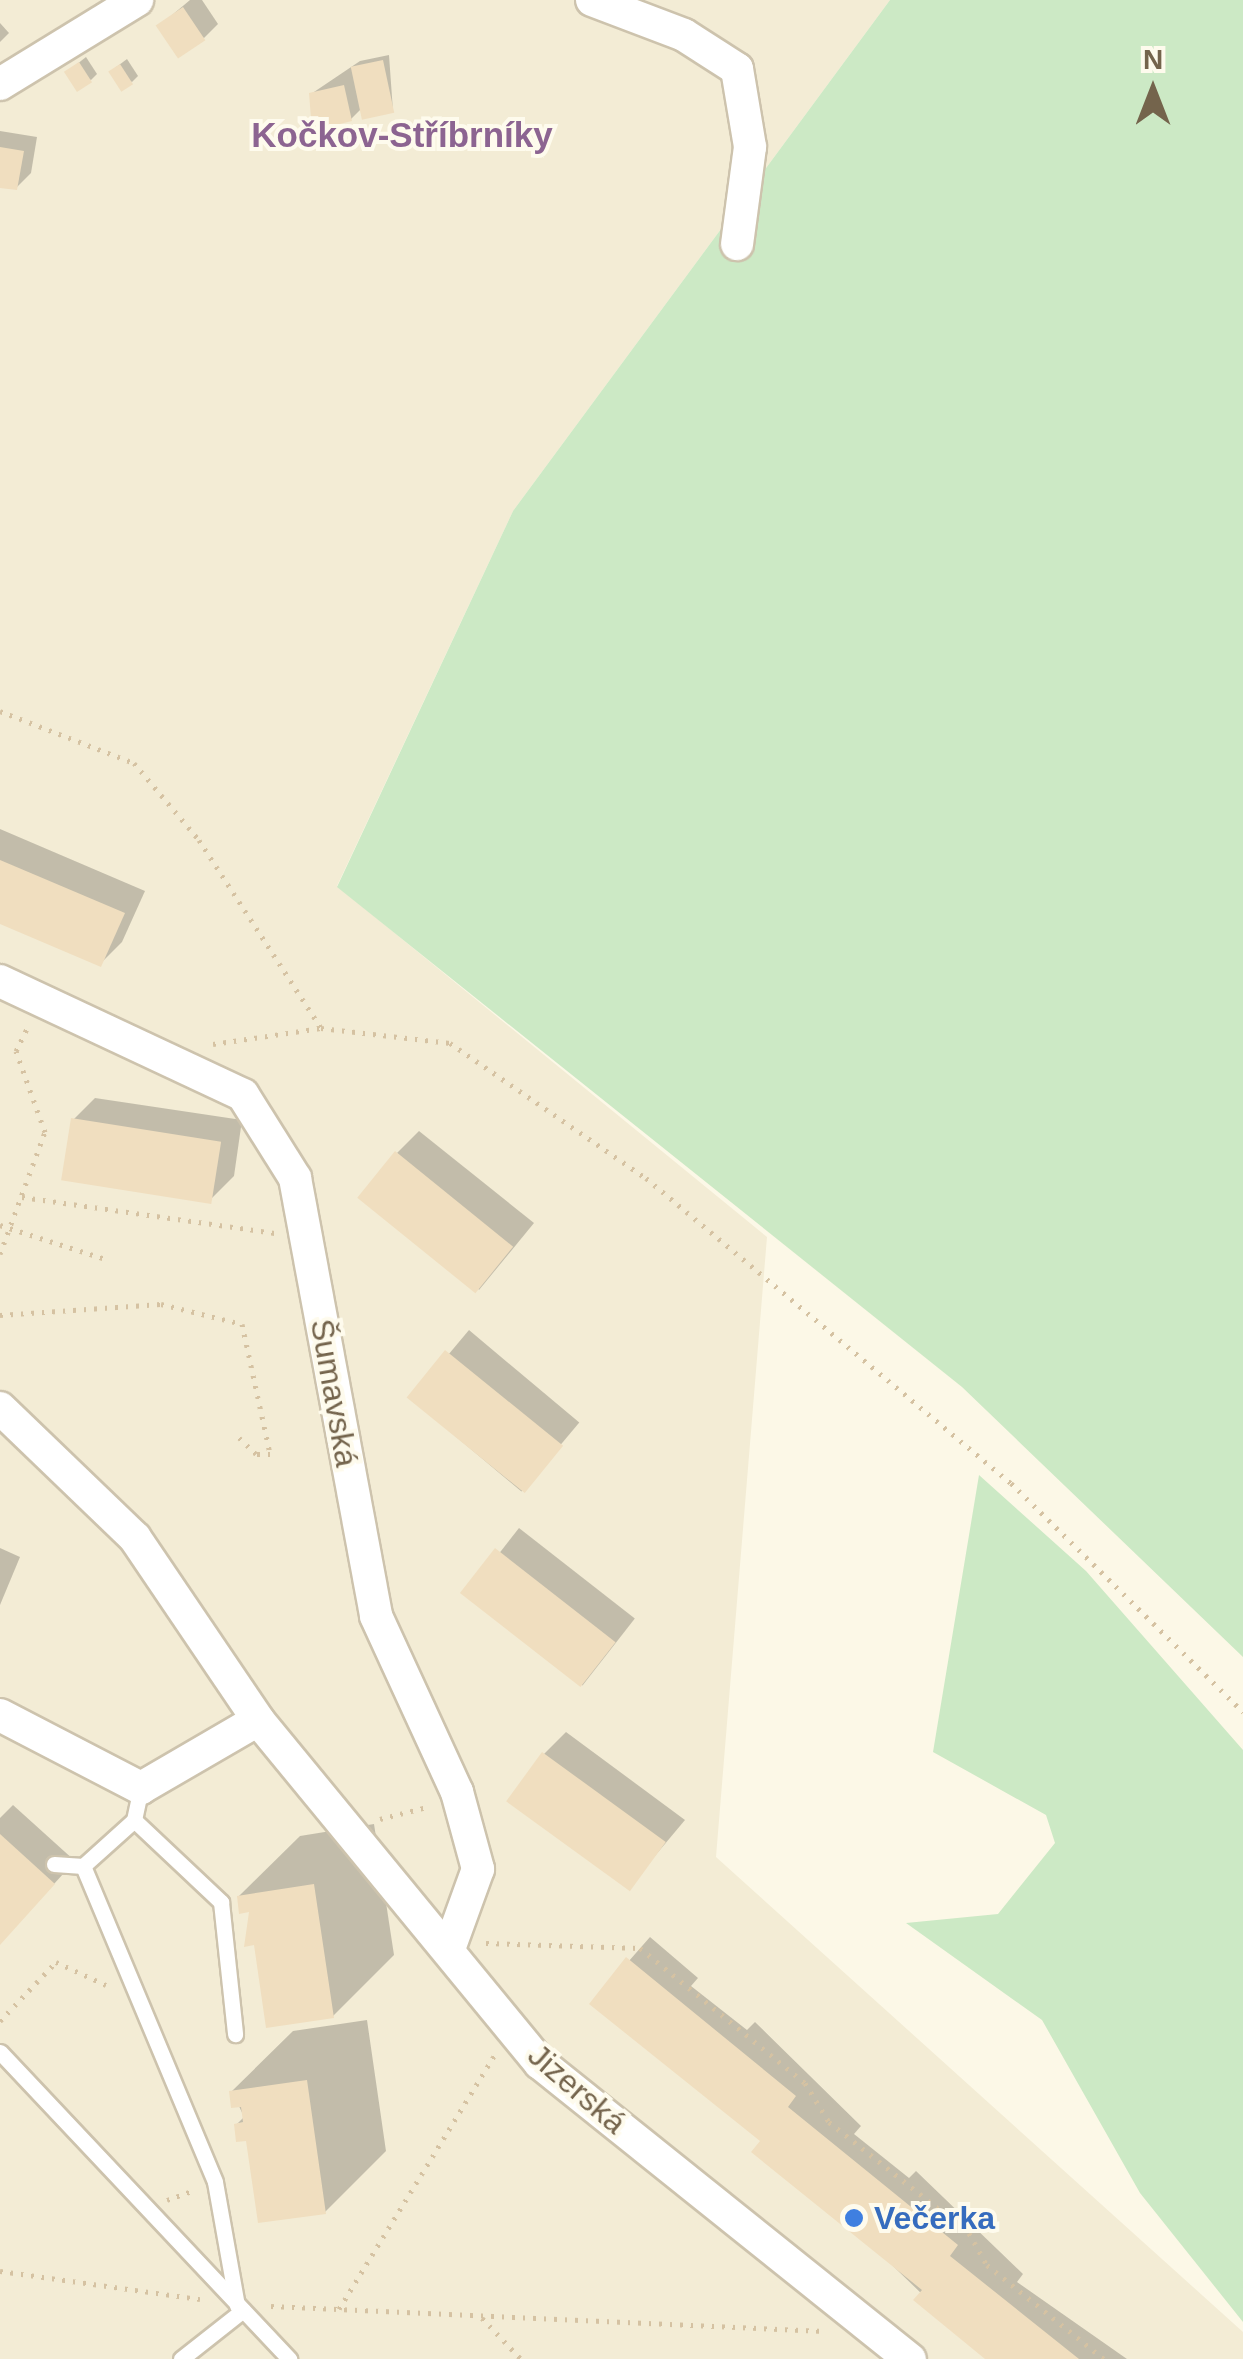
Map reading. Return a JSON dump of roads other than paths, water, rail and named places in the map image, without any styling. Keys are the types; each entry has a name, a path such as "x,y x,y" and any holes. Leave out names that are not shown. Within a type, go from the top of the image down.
{"street":[{"path":"0,84 137,0"},
{"path":"592,0 684,36 737,68 750,147 737,244"},
{"name":"Šumavská","path":"0,981 166,1051 244,1095 295,1178 376,1616 459,1800 478,1869 448,1949"},
{"name":"Jizerská","path":"0,1408 134,1538 258,1720 540,2064 910,2359"},
{"path":"0,1715 137,1804 258,1720"}],"lane":[{"path":"83,1866 137,1804 221,1902 235,2034"},
{"path":"54,1864 83,1866"},
{"path":"83,1866 215,2182 240,2307"},
{"path":"0,2052 288,2359"},
{"path":"181,2359 240,2307"}],"place":[{"name":"Večerka","path":"854,2218"}],"district":[{"name":"Kočkov-Stříbrníky","path":"402,135"}]}
